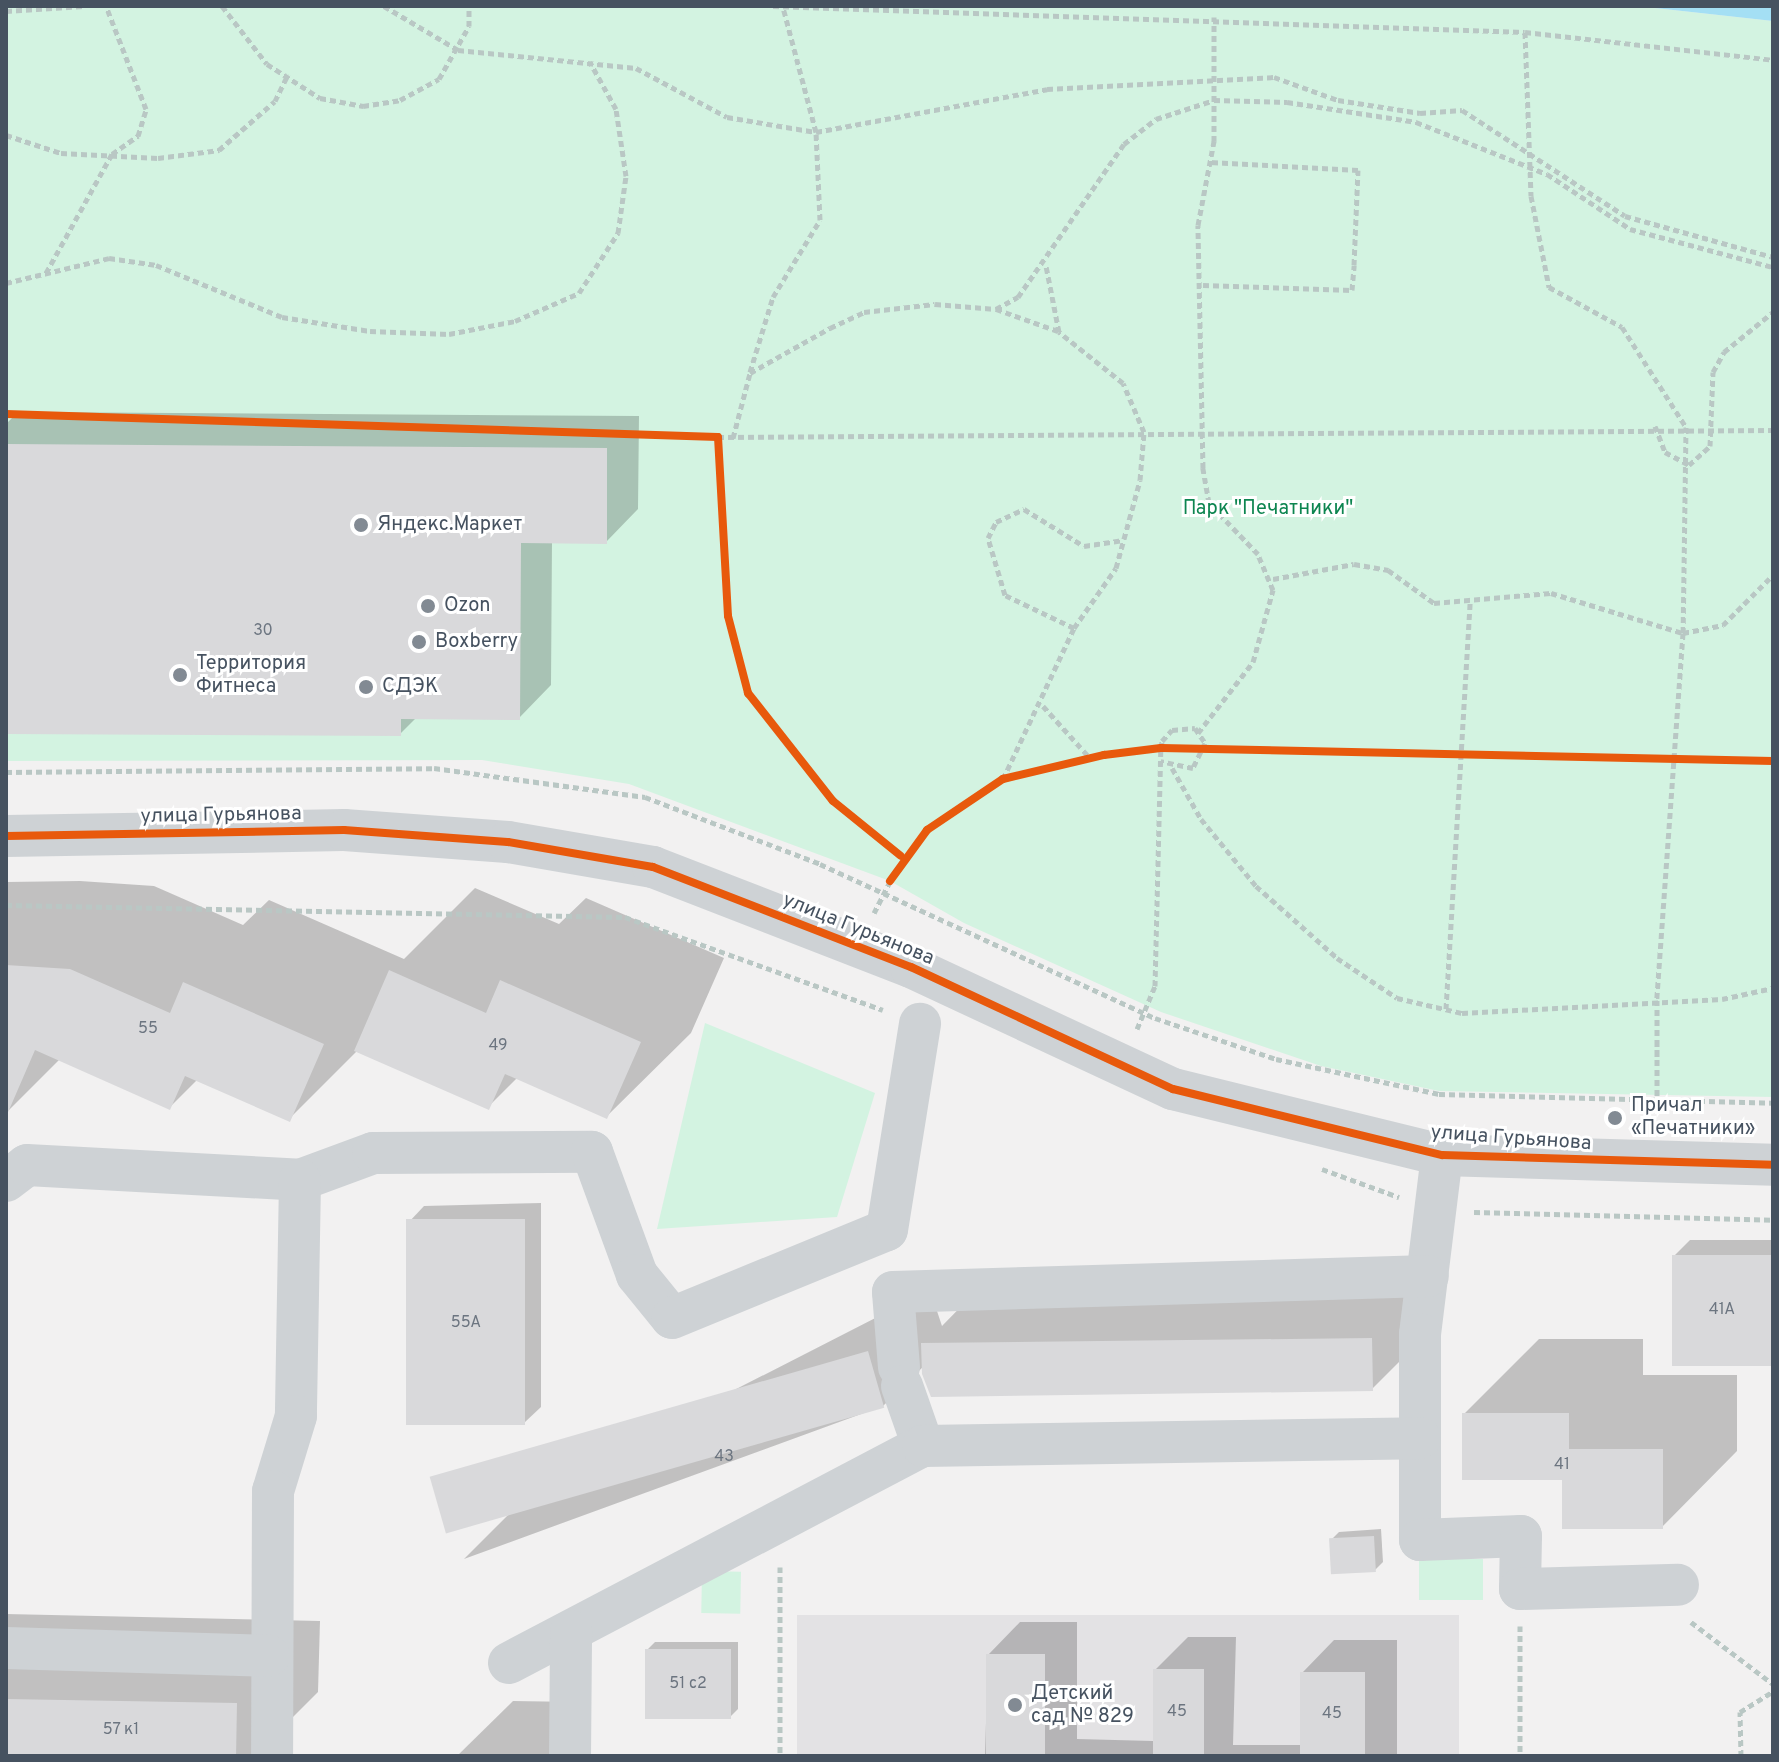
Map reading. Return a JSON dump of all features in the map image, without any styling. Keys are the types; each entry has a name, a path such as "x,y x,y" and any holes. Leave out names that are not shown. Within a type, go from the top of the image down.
{"street":[{"name":"улица Гурьянова","path":"6,836 344,830 508,842 653,867 911,967 1173,1089 1442,1155 1773,1165"},
{"path":"6,1181 27,1165 300,1180 373,1153 592,1152 637,1275 672,1318 887,1230 920,1024"},
{"path":"1442,1155 1428,1276 1420,1438 1420,1540 1521,1536 1520,1589 1660,1585"},
{"path":"272,1756 269,1656 273,1491 296,1416 300,1180"},
{"path":"923,1446 901,1377 893,1292 1428,1276"},
{"path":"509,1663 923,1446 1420,1438"},
{"path":"570,1756 571,1631"},
{"path":"6,1648 269,1656"}],"path":[{"path":"6,11 84,6"},
{"path":"46,274 112,154 138,136 146,109 106,6"},
{"path":"222,6 267,64 288,74 320,98 363,106 400,100 439,79 458,50 469,6"},
{"path":"384,6 458,50 636,68 727,117 816,132 1047,89 1214,83 1274,77 1338,100 1420,113 1462,110 1625,216 1773,257"},
{"path":"773,6 1214,17 1525,32 1773,60"},
{"path":"733,438 773,297 820,220 816,132 783,7"},
{"path":"1214,17 1214,100 1209,162 1198,225 1203,285 1203,433 1209,503 1273,579"},
{"path":"1525,32 1529,168 1549,287 1622,327 1686,427 1689,465 1683,633 1657,1000 1657,1104"},
{"path":"6,283 109,258 156,265 282,317 370,331 449,334 515,321 579,293 618,233 626,176 616,109 589,61"},
{"path":"6,135 61,153 158,158 219,150 275,101 288,74"},
{"path":"996,309 1046,266 1094,177 1124,144 1156,119 1214,100 1287,102 1416,122 1529,168 1630,229 1773,267"},
{"path":"1203,285 1352,290 1355,250 1358,170 1209,162"},
{"path":"1046,266 1059,332"},
{"path":"750,373 864,312 935,304 996,309 1059,332 1123,383 1144,432 1125,540 1116,568 1074,628 1042,705 1003,779"},
{"path":"1689,465 1710,446 1713,372 1724,352 1773,312"},
{"path":"1655,426 1665,452 1689,465"},
{"path":"702,436 1655,426 1773,430"},
{"path":"718,437 719,452"},
{"path":"1074,628 1005,595 988,538 996,522 1024,509 1084,546 1125,540"},
{"path":"1273,579 1354,564 1388,570 1434,603 1551,593 1683,633 1723,625 1773,575"},
{"path":"1198,733 1253,662 1273,579"},
{"path":"1446,1009 1470,600"},
{"path":"1042,705 1090,758"},
{"path":"1122,1065 1155,986 1161,748 1172,730 1198,733"},
{"path":"1198,733 1204,750"},
{"path":"1147,750 1176,749"},
{"path":"1190,749 1219,750"},
{"path":"1172,768 1193,768 1204,750"},
{"path":"1076,762 1104,755"},
{"path":"1446,755 1477,756"},
{"path":"1161,761 1172,768 1201,819 1256,886 1326,948 1397,998 1446,1009 1722,999 1773,988"},
{"path":"1660,762 1689,762"},
{"path":"990,787 1017,775"},
{"path":"890,881 895,869"},
{"path":"1703,1103 1773,1103"},
{"path":"780,1522 780,1756"},
{"path":"1660,1585 1773,1684"},
{"path":"1520,1589 1520,1756"},
{"path":"1741,1756 1740,1712 1773,1691"}],"shaded area":[{"path":"797,1615 1459,1615 1459,1756 797,1756"}],"green space":[{"name":"Парк \"Печатники\"","path":"6,6 1637,6 1773,21 1773,1097 1439,1091 1321,1066 1161,1012 964,923 890,881 629,784 482,760 6,761"},
{"path":"705,1023 875,1093 837,1217 657,1229"},
{"path":"1419,1559 1483,1559 1483,1600 1419,1600"},
{"path":"702,1571 741,1572 740,1614 701,1613"}],"water":[{"path":"1637,6 1773,6 1773,21"}],"building":[{"path":"6,444 607,448 607,544 521,543 520,720 401,719 401,736 6,734"},
{"path":"6,965 70,969 170,1013 183,982 324,1044 290,1122 185,1076 170,1110 35,1050 6,1117"},
{"path":"389,970 486,1013 500,980 641,1042 607,1119 505,1074 489,1110 354,1051"},
{"path":"406,1219 525,1219 525,1425 406,1425"},
{"path":"1672,1255 1773,1255 1773,1366 1672,1366"},
{"path":"1372,1338 1373,1391 931,1397 922,1374 921,1343"},
{"path":"868,1351 884,1408 446,1533 430,1477"},
{"path":"1462,1413 1569,1413 1569,1449 1663,1449 1663,1529 1562,1529 1562,1480 1462,1480"},
{"path":"1374,1536 1376,1572 1331,1574 1329,1538"},
{"path":"645,1649 731,1649 731,1719 645,1719"},
{"name":"Детский сад № 829","path":"986,1654 1045,1654 1045,1756 986,1756"},
{"name":"Детский сад № 829","path":"1153,1669 1204,1669 1204,1756 1153,1756"},
{"path":"1300,1672 1365,1672 1365,1756 1300,1756"},
{"path":"6,1699 237,1703 236,1756 6,1756"}],"cycle path":[{"path":"6,414 718,437 728,616 748,693 833,801 901,856"},
{"path":"890,881 927,830 1003,779 1104,755 1161,748 1773,761"},
{"path":"6,836 344,830 508,842 653,867 911,967 1173,1089 1442,1155 1773,1165"}],"place":[{"name":"Яндекс.Маркет","path":"361,525"},
{"name":"Ozon","path":"428,606"},
{"name":"Boxberry","path":"419,642"},
{"name":"Территория Фитнеса","path":"180,675"},
{"name":"СДЭК","path":"366,687"},
{"name":"Причал «Печатники»","path":"1615,1118"},
{"name":"Детский сад № 829","path":"1015,1705"}]}
